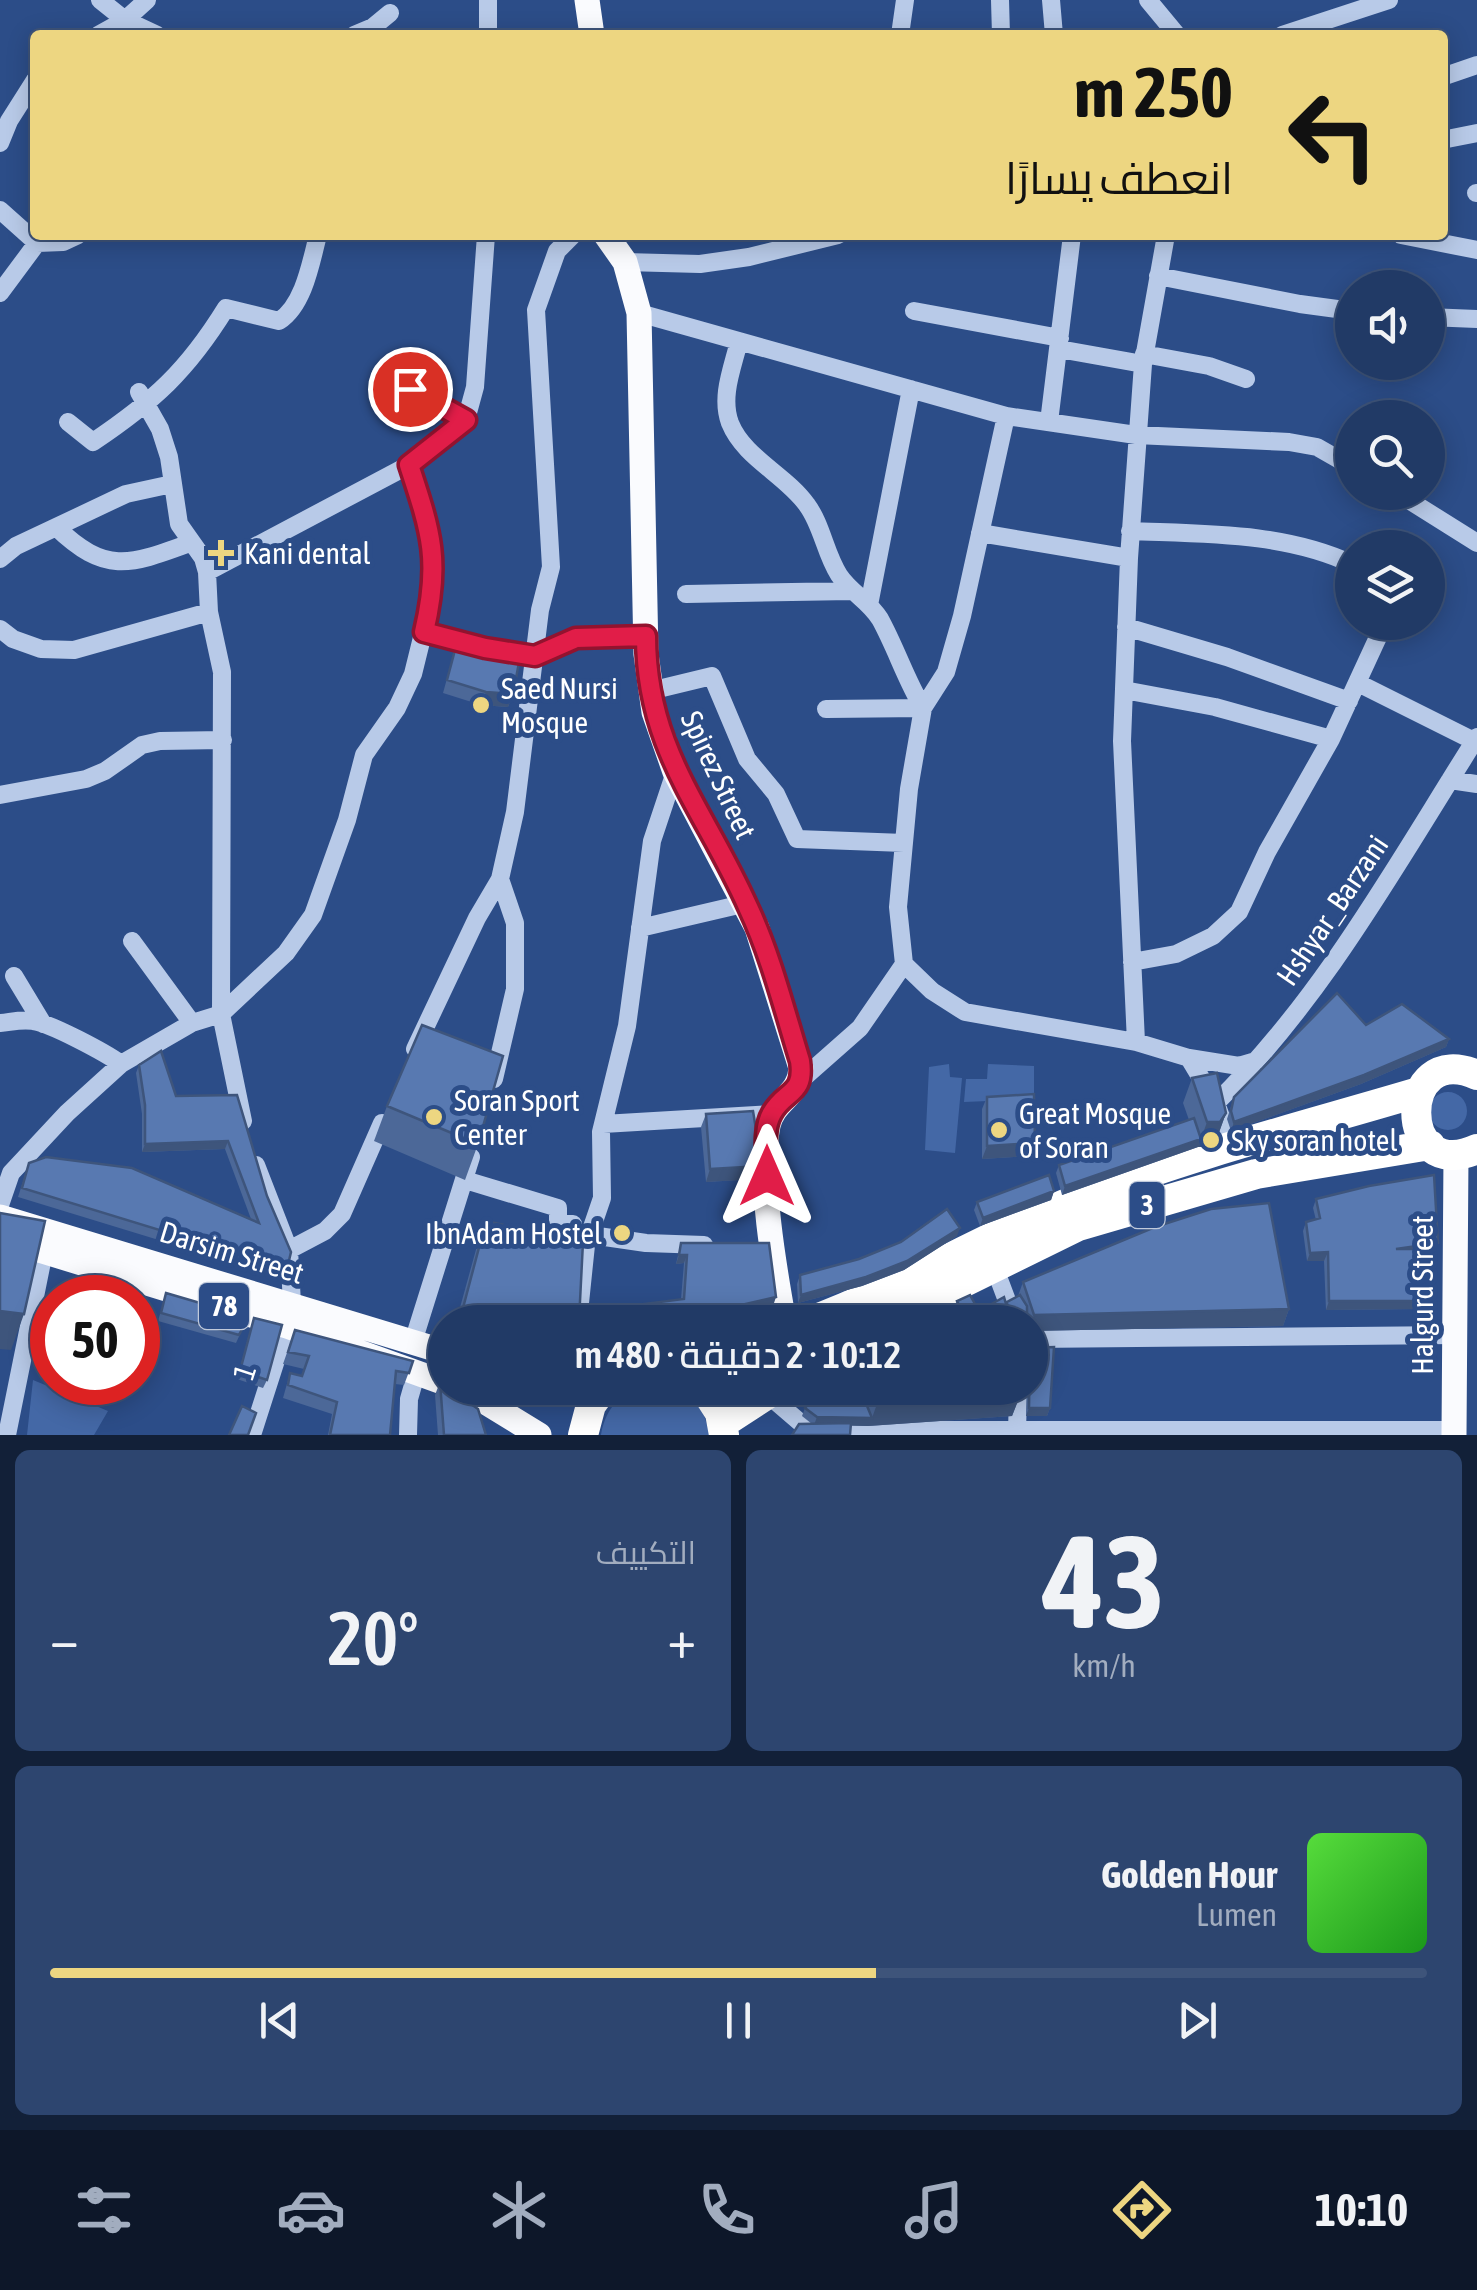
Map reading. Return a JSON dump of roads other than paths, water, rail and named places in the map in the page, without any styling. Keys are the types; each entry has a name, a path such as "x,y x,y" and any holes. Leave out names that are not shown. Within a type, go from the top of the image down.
{"highway":[{"name":"3","path":"852,1305 996,1234 1086,1196 1232,1147 1419,1092 1432,1077 1444,1072 1458,1070 1477,1075"},
{"path":"1419,1092 1414,1109 1419,1132 1462,1151"},
{"name":"3","path":"917,1305 1078,1226 1196,1190 1256,1174 1462,1151"},
{"path":"583,1435 590,1405"},
{"path":"716,1405 723,1429 754,1405"}],"main road":[{"path":"587,0 591,30"},
{"name":"Spirez Street","path":"609,240 624,262 639,313 650,691 660,732 676,772 747,903 767,953 801,1068 800,1081"},
{"path":"780,1305 765,1244 766,1142 771,1114 791,1096 800,1081"},
{"name":"Halgurd Street","path":"1454,1432 1462,1151"},
{"name":"Darsim Street","path":"0,1216 290,1314 428,1347"},
{"name":"78","path":"0,1238 290,1314 428,1375"},
{"path":"490,1405 539,1435"}],"street":[{"path":"100,0 125,20 146,30"},
{"path":"107,30 147,0"},
{"path":"488,0 488,30"},
{"path":"901,30 904,0"},
{"path":"1000,0 1001,30"},
{"path":"1051,0 1054,30"},
{"path":"1148,0 1173,30"},
{"path":"1297,30 1389,0"},
{"path":"366,30 390,12"},
{"path":"1448,74 1477,66"},
{"path":"0,143 9,120 30,88"},
{"path":"1448,139 1477,133"},
{"path":"2,216 30,238"},
{"path":"33,240 67,240"},
{"path":"68,422 93,442 200,350 226,308 279,321 288,316 317,240"},
{"path":"207,572 409,465 466,420 474,387 486,240"},
{"path":"409,1061 476,918 500,879 551,567 536,310 557,251 568,240"},
{"path":"624,262 700,264 818,240"},
{"path":"1048,422 1071,240"},
{"path":"1136,1042 1122,742 1126,627 1136,435 1144,359 1165,240"},
{"path":"1426,240 1477,250"},
{"path":"0,293 37,243"},
{"path":"1158,276 1335,308"},
{"path":"914,311 1059,344 1209,366 1246,379"},
{"path":"639,313 1006,416 1136,435 1290,442 1317,447 1335,457"},
{"path":"1445,317 1477,320"},
{"path":"739,341 726,398 728,418 736,436 795,489 812,511 824,547 851,591 878,617 922,708"},
{"path":"381,373 466,420"},
{"path":"869,605 911,389"},
{"path":"143,398 165,443 179,524 203,558 207,572 209,612 222,672 221,1014 248,1146 289,1250 290,1314"},
{"path":"1006,416 946,672 922,708 898,908 904,964 932,991 965,1012 1136,1042 1189,1058 1240,1066 1256,1061"},
{"path":"0,1205 11,1173 66,1113 121,1064 192,1023 221,1014 286,953 314,915 364,756 397,708 413,674 433,593 432,532 409,465"},
{"path":"0,559 16,546 126,494 172,484"},
{"path":"1425,510 1477,543"},
{"path":"56,527 92,556 110,561 145,559 190,543"},
{"path":"1130,531 1254,537 1294,544 1335,558"},
{"path":"980,532 1129,558"},
{"path":"686,594 851,591"},
{"path":"0,629 13,639 41,649 74,650 209,612"},
{"path":"1126,627 1227,657 1349,701"},
{"path":"424,632 535,656 576,638 646,636"},
{"path":"1132,962 1176,954 1213,936 1238,912 1331,739 1377,640"},
{"path":"650,691 712,676 747,759 776,794 796,839 904,843"},
{"path":"1358,683 1476,739"},
{"path":"1124,690 1214,707 1331,739"},
{"path":"826,709 922,708"},
{"name":"Hshyar_Barzani","path":"1216,1103 1256,1061 1351,938 1476,739"},
{"path":"0,795 86,779 106,771 142,746 222,740"},
{"path":"579,1305 580,1277 602,1198 603,1124 627,1026 652,842 676,772"},
{"path":"1450,780 1477,784"},
{"path":"490,1092 515,989 515,923 500,879"},
{"path":"640,928 747,903"},
{"path":"132,941 192,1023"},
{"path":"800,1081 838,1052 860,1028 904,964"},
{"path":"14,976 43,1024"},
{"path":"0,1023 30,1020 43,1024 93,1046 121,1064"},
{"path":"1189,1058 1216,1103 1232,1147"},
{"path":"289,1250 325,1231 342,1214 387,1110"},
{"path":"603,1124 771,1114"},
{"path":"413,1342 475,1145"},
{"path":"464,1180 558,1208 558,1224 572,1224"},
{"path":"590,1235 646,1243 726,1245"},
{"path":"8,1435 44,1252"},
{"path":"994,1266 1009,1305"},
{"name":"1","path":"252,1435 290,1314"},
{"path":"1288,1315 1292,1334"},
{"path":"1048,1339 1455,1335"},
{"path":"408,1435 409,1400 418,1371"},
{"path":"0,1372 19,1376"},
{"path":"785,1405 809,1430 853,1433 1454,1432"},
{"path":"1016,1433 1017,1405"}],"place":[{"name":"Kani dental","path":"221,553"},
{"name":"Saed Nursi Mosque","path":"481,705"},
{"name":"Soran Sport Center","path":"434,1117"},
{"name":"Great Mosque of Soran","path":"999,1130"},
{"name":"Sky soran hotel","path":"1211,1140"},
{"name":"IbnAdam Hostel","path":"622,1233"}]}
